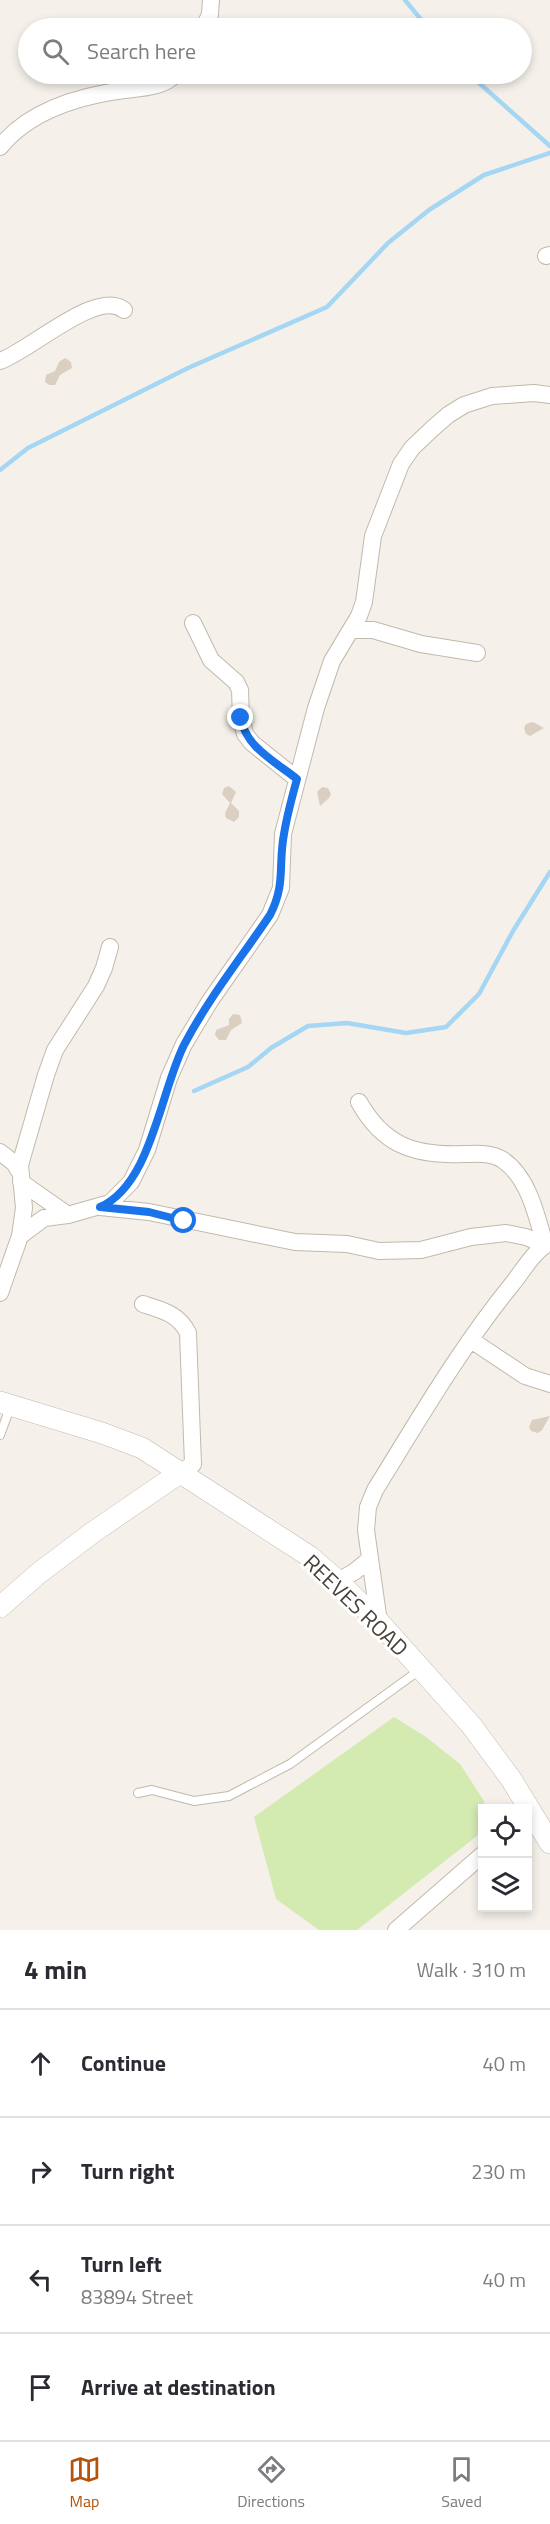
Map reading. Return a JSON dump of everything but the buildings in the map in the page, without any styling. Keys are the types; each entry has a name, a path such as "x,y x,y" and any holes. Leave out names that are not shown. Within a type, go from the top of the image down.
{"street":[{"path":"208,18 211,0"},
{"path":"0,147 19,128 45,112 90,97 159,84"},
{"path":"0,361 15,356 64,322 94,308 117,304 124,310"},
{"path":"20,1236 44,1218 100,1207 121,1195 139,1169 184,1044 210,1001 277,902 283,870 284,834 326,676 332,661 352,630 364,602 376,528 401,464 412,448 448,415 464,405 492,396 534,393 550,395"},
{"path":"193,623 211,660 236,682 240,690 241,718 245,734 252,743 297,779"},
{"path":"352,630 373,630 421,644 477,653"},
{"path":"20,1176 52,1056 89,1000 104,968 110,947"},
{"path":"358,1102 377,1130 409,1147 427,1153 488,1154 506,1162 536,1207 548,1244"},
{"path":"0,1152 14,1163 20,1176 24,1208 20,1236 0,1289"},
{"path":"20,1176 68,1215"},
{"path":"100,1207 149,1212 295,1242 347,1244 379,1251 421,1250 471,1237 506,1233 548,1244"},
{"path":"379,1622 366,1517 375,1490 434,1392 495,1303 548,1244"},
{"path":"0,1607 39,1573 92,1533 187,1468 188,1333 183,1323 174,1315 143,1304"},
{"path":"471,1340 525,1376 550,1384"},
{"name":"REEVES ROAD","path":"6,1403 102,1433 187,1468 309,1556 379,1622 471,1725 511,1779 524,1804"},
{"path":"338,1581 370,1559"},
{"name":"REEVES ROAD","path":"532,1818 550,1843"},
{"path":"396,1930 481,1858"}],"lane":[{"path":"0,1435 6,1403"},
{"path":"138,1793 152,1790 194,1801 229,1797 290,1764 422,1669"}],"green space":[{"path":"394,1717 426,1737 460,1764 484,1801 484,1804 478,1804 478,1835 357,1930 319,1930 276,1899 254,1817"}],"waterway":[{"path":"405,0 420,18"},
{"path":"480,84 550,146"},
{"path":"0,470 28,448 188,368 327,307 388,243 429,210 484,175 550,153"},
{"path":"194,1091 248,1067 271,1048 308,1026 347,1023 406,1033 446,1027 479,994 513,931 550,872"}],"route":[{"path":"184,1221 149,1212 100,1207 121,1195 139,1169 184,1044 210,1001 277,902 283,870 284,834 297,779 252,743 242,728 241,718"}]}
